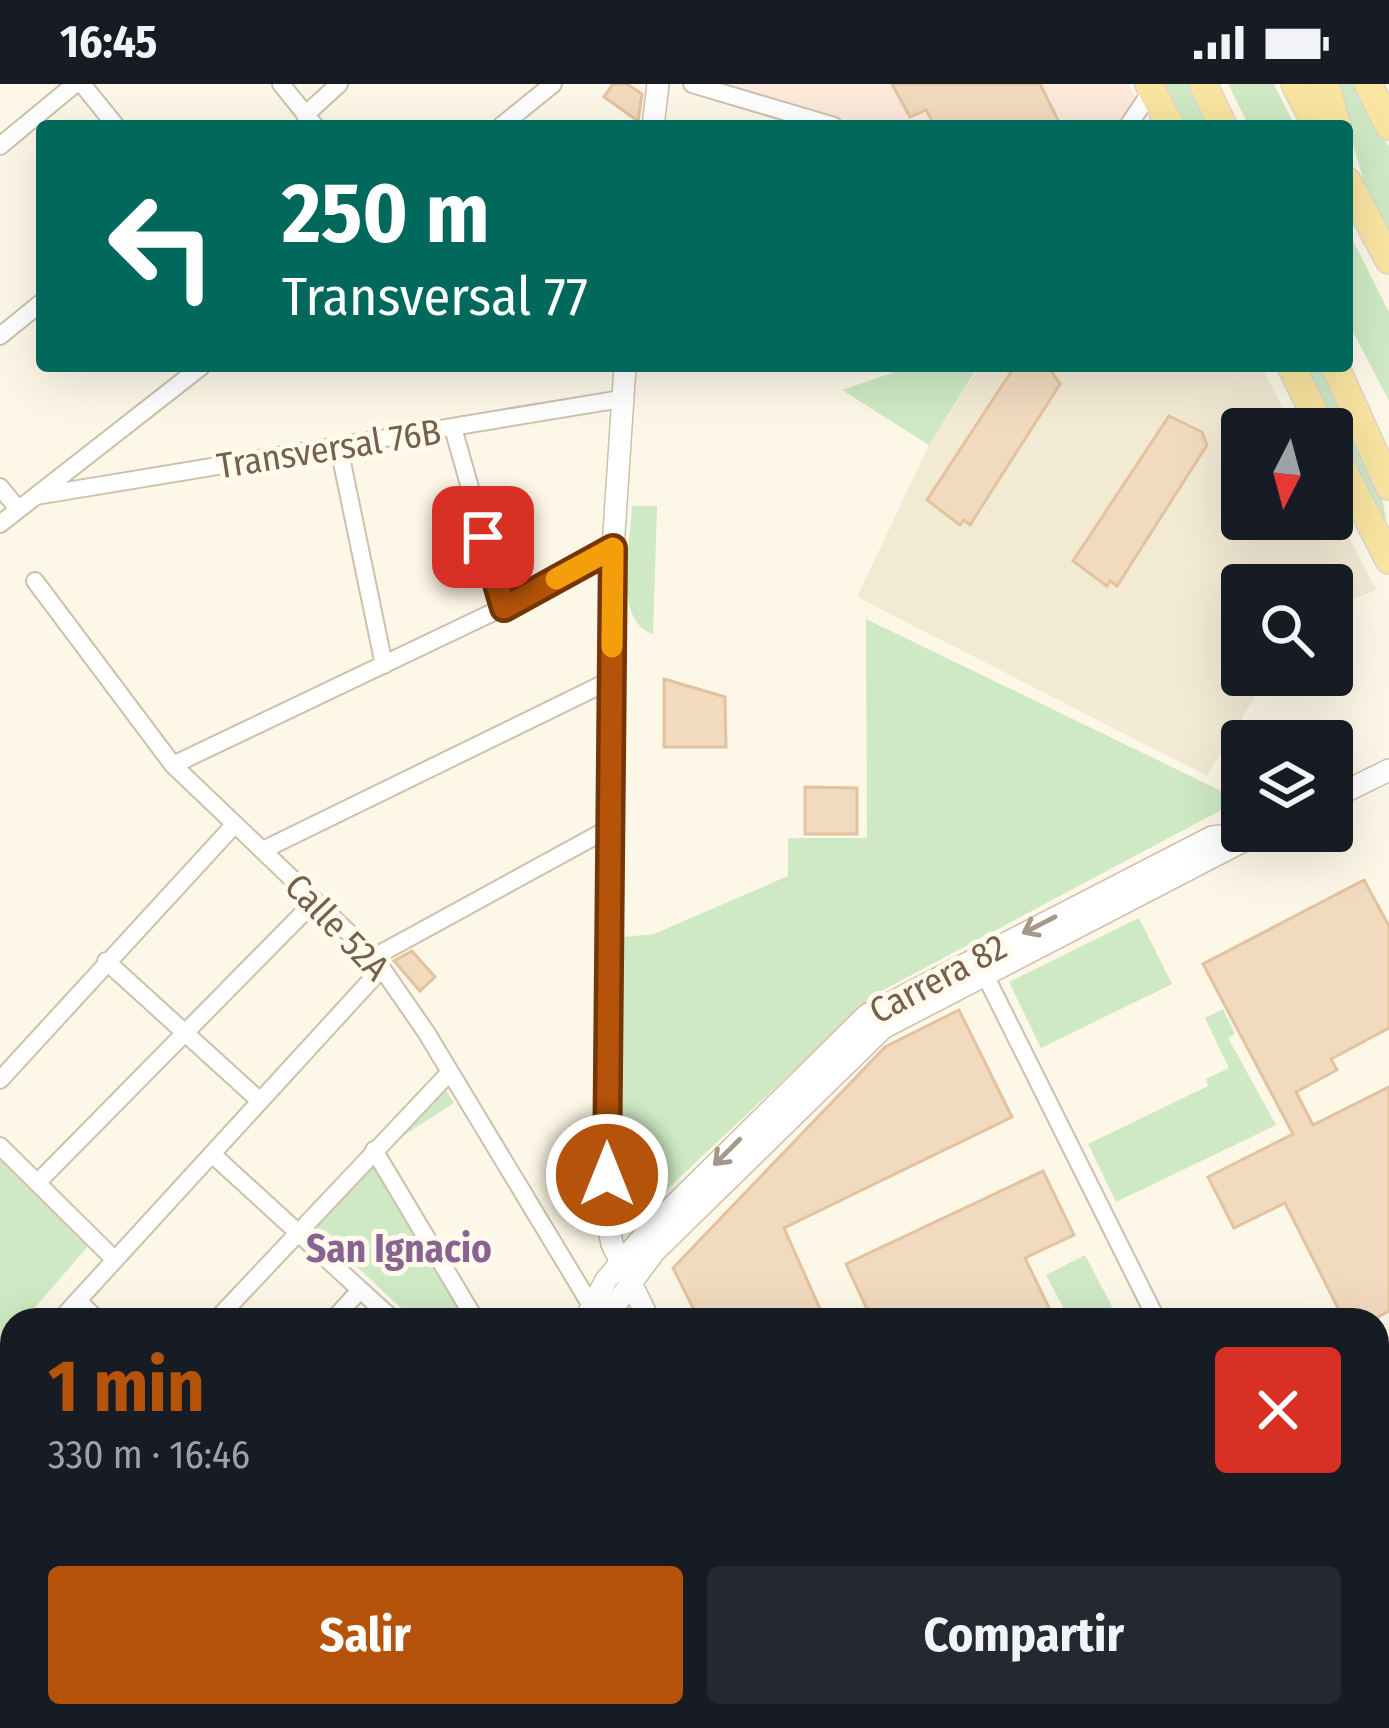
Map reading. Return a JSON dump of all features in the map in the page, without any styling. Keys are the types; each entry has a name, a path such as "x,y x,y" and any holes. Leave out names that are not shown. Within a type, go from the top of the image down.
{"main road":[{"path":"1202,84 1220,120"},
{"path":"1295,84 1315,120"},
{"path":"1325,84 1334,120"},
{"path":"1368,84 1389,126"},
{"path":"1150,87 1167,120"},
{"path":"1353,174 1371,226"},
{"path":"1353,192 1389,260"},
{"path":"1294,372 1312,408"},
{"path":"1338,372 1389,486"},
{"path":"1350,372 1389,446"},
{"path":"1353,489 1389,560"}],"street":[{"path":"0,146 78,84 111,120"},
{"path":"280,84 310,120 339,84"},
{"path":"508,120 553,84"},
{"path":"654,120 658,84"},
{"path":"692,84 814,120"},
{"path":"1131,120 1150,87"},
{"path":"0,336 36,307"},
{"path":"0,524 194,372"},
{"path":"624,372 613,548 607,1218 624,1272 643,1308"},
{"name":"Transversal 76B","path":"36,496 621,399"},
{"path":"453,428 504,608"},
{"path":"339,448 384,665"},
{"path":"0,487 18,509"},
{"path":"173,765 504,608 613,548"},
{"name":"Calle 52A","path":"35,581 173,765 378,963 450,1072 589,1308"},
{"path":"263,850 611,680"},
{"path":"1353,788 1389,770"},
{"path":"0,1080 235,824"},
{"path":"72,1308 378,963 608,829"},
{"name":"Carrera 82","path":"599,1308 624,1272 845,1033 885,1003 981,967 1221,837"},
{"path":"37,1183 314,902"},
{"path":"106,961 260,1101"},
{"path":"981,967 1151,1308"},
{"path":"227,1308 450,1072"},
{"path":"0,1146 115,1260"},
{"path":"374,1150 468,1308"},
{"path":"212,1154 380,1308"},
{"path":"344,1308 360,1290"},
{"path":"78,1301 85,1308"}],"shaded area":[{"path":"713,84 1128,84 1137,101 1125,120 831,120"},
{"path":"976,372 1264,372 1283,408 1221,408 1221,540 1351,540 1376,590 1353,599 1353,564 1221,564 1221,696 1255,696 1241,720 1221,720 1221,753 1207,776 857,597 929,445"}],"green space":[{"path":"1162,84 1190,84 1207,120 1180,120"},
{"path":"1228,84 1274,84 1292,120 1246,120"},
{"path":"1335,84 1357,84 1389,147 1389,232 1364,182 1353,145 1353,120 1346,120"},
{"path":"1353,241 1389,312 1389,401 1353,332"},
{"path":"894,372 975,372 929,445 842,390"},
{"path":"1304,372 1331,372 1348,408 1323,408"},
{"path":"1353,419 1378,473 1389,537 1353,467"},
{"path":"632,506 657,506 653,634 640,626 628,597"},
{"path":"866,619 1221,791 1221,810 874,995 645,1210 634,1213 619,1199 623,937 654,934 788,876 788,838 867,838"},
{"path":"1139,918 1172,984 1041,1048 1009,982"},
{"path":"1223,1009 1235,1034 1228,1038 1276,1125 1116,1202 1088,1144 1208,1086 1206,1079 1229,1068 1205,1018"},
{"path":"442,1084 454,1103 379,1152"},
{"path":"376,1155 464,1308 401,1308 311,1224"},
{"path":"0,1160 90,1244 34,1308 0,1308"},
{"path":"1085,1255 1113,1308 1064,1308 1046,1275"}],"building":[{"path":"613,84 627,84 642,94 638,120 637,120 604,97"},
{"path":"892,84 1040,84 1058,120 932,120 926,110 910,117"},
{"path":"1011,372 1052,372 1060,384 970,525 964,520 960,525 927,500"},
{"path":"1169,416 1202,432 1207,445 1117,586 1110,581 1107,586 1073,561"},
{"path":"664,679 725,697 726,747 664,747"},
{"path":"805,787 857,788 857,834 805,834"},
{"path":"1364,880 1389,926 1389,1028 1331,1059 1337,1070 1296,1092 1313,1125 1389,1087 1389,1308 1338,1308 1285,1203 1234,1228 1208,1177 1293,1134 1203,964"},
{"path":"412,951 435,977 420,991 394,961"},
{"path":"959,1010 1012,1117 784,1228 820,1308 693,1308 673,1268 885,1047"},
{"path":"1043,1171 1074,1235 1025,1258 1049,1308 866,1308 846,1264"}],"slow traffic":[{"path":"556,579 613,548 612,647"}],"district":[{"name":"San Ignacio","path":"399,1249"}],"route":[{"path":"483,537 504,608 613,548 607,1175"}]}
